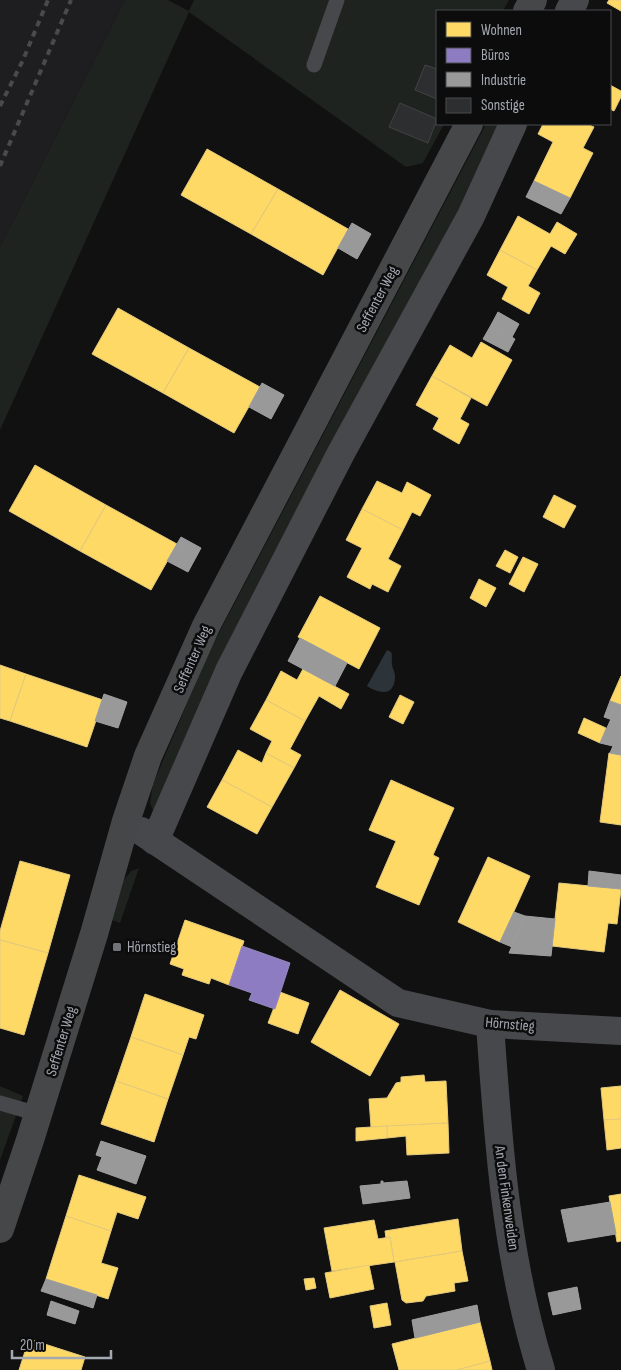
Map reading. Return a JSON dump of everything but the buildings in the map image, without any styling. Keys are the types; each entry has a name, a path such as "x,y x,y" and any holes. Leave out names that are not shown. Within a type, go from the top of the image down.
{"street":[{"name":"Seffenter Weg","path":"0,1229 38,1114 94,934 126,821 148,756 206,626 468,125"},
{"path":"155,841 229,671 341,453 471,216 513,125"},
{"name":"Hörnstieg","path":"126,821 398,1003 490,1024 621,1031"},
{"name":"An den Finkenweiden","path":"490,1024 499,1153 509,1227 529,1330 541,1370"}],"lane":[{"path":"314,65 337,0"},
{"path":"0,1103 38,1114"}],"shaded area":[{"path":"0,0 125,0 0,247"},
{"path":"125,0 168,0 189,11 194,0 509,0 504,10 436,10 436,125 443,125 423,163 406,167 189,12 0,430 0,247"},
{"path":"485,125 500,125 462,209 158,809 153,811 150,803 153,784 209,652"},
{"path":"387,650 392,654 392,666 395,674 394,683 389,691 376,691 367,686"},
{"path":"139,868 120,923 112,920 124,880 131,871"},
{"path":"0,1086 23,1096 0,1160"}],"railway":[{"path":"0,106 23,60 48,0"},
{"path":"0,166 71,0"}],"place":[{"name":"Hörnstieg","path":"117,947"}]}
